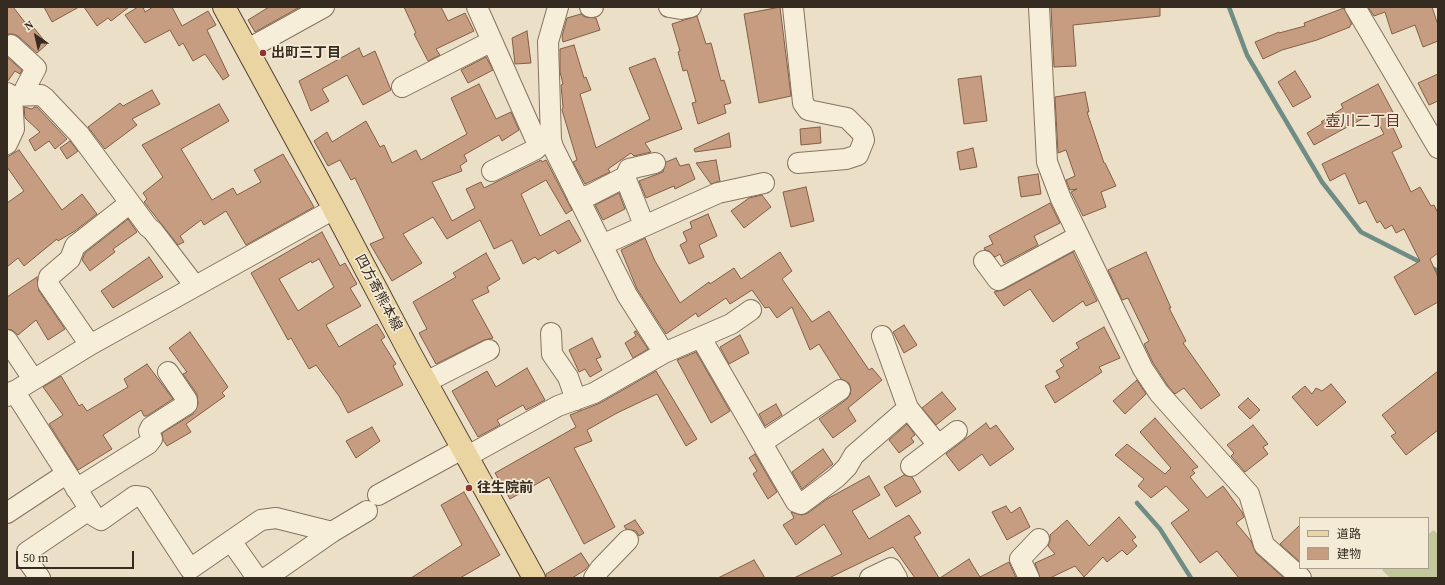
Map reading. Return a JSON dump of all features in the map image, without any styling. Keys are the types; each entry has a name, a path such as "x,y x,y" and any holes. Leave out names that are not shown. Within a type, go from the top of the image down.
{"main road":[{"name":"四方寄熊本線","path":"224,7 248,49 464,453 534,578"}],"street":[{"path":"248,49 324,7"},
{"path":"477,7 535,138 547,141"},
{"path":"558,7 548,42 547,141 627,294 664,353"},
{"path":"668,7 680,9 691,7"},
{"path":"793,7 803,103 808,110 847,118 862,133 864,140 858,155 846,159 798,163"},
{"path":"1039,7 1046,162 1061,200 1143,369 1159,393 1249,494 1264,544 1301,578"},
{"path":"1356,7 1438,148"},
{"path":"402,87 492,41"},
{"path":"11,45 36,68 25,89 15,95"},
{"path":"7,144 14,129 15,95"},
{"path":"15,95 41,95 79,134 130,204 195,286"},
{"path":"492,171 536,149 547,141"},
{"path":"578,198 590,195 625,177 629,169 655,163"},
{"path":"625,177 644,225"},
{"path":"602,245 718,193 764,183"},
{"path":"90,345 48,284 49,277 70,259 75,246 130,204"},
{"path":"332,532 276,518 262,520 190,569 143,497 135,496 101,520 94,516 10,394 90,345 334,209"},
{"path":"984,261 998,280 1078,236"},
{"path":"378,495 558,406 594,393 664,353 731,324 751,310"},
{"path":"551,333 552,354 568,377 576,400"},
{"path":"882,336 908,408 938,445"},
{"path":"701,338 751,426 763,442 796,502 801,504 836,478 854,455 908,408"},
{"path":"7,340 33,379"},
{"path":"426,382 489,350"},
{"path":"7,513 148,444 152,440 149,431 151,428 186,404 187,400 168,372"},
{"path":"763,442 840,390"},
{"path":"911,466 957,431"},
{"path":"40,578 27,560 27,552 89,510"},
{"path":"266,578 332,532 367,511"},
{"path":"1029,578 1020,559 1039,539"},
{"path":"594,578 600,569 628,540"},
{"path":"231,542 257,578"},
{"path":"870,578 891,568 897,578"}],"green space":[{"path":"1434,530 1438,535 1438,578 1390,578 1382,570 1429,569 1429,533"}],"building":[{"path":"7,7 13,7 31,30 34,28 47,44 37,53 18,36 7,34"},
{"path":"44,7 79,7 52,22"},
{"path":"84,7 129,7 111,21 108,18 97,26"},
{"path":"138,7 143,7 145,12 153,7 172,7 182,26 208,11 216,25 207,30 229,76 223,80 205,54 193,61 183,43 179,46 170,30 145,43 125,15"},
{"path":"269,7 300,7 255,32 248,20"},
{"path":"404,7 441,7 448,21 465,13 474,31 436,49 440,55 428,61 414,34 416,33"},
{"path":"780,7 791,96 759,103 744,14"},
{"path":"1051,7 1160,7 1160,16 1073,25 1076,66 1054,67"},
{"path":"1368,7 1432,7 1438,25 1438,41 1423,47 1415,25 1392,34 1385,12 1374,16"},
{"path":"1344,8 1352,24 1350,27 1317,40 1282,50 1263,59 1255,42 1279,32 1305,26 1304,23"},
{"path":"581,14 585,17 596,18 600,30 563,42 562,36 567,18"},
{"path":"697,16 706,44 711,43 721,81 724,80 731,103 724,105 726,113 698,124 692,103 696,102 687,70 683,71 678,52 680,51 672,24"},
{"path":"527,31 531,63 515,64 512,38"},
{"path":"574,45 584,78 586,77 591,90 580,94 596,148 650,119 629,68 655,58 682,129 645,143 651,152 634,156 631,153 608,169 610,172 585,184 573,162 577,160 562,110 561,85 563,84 560,72 560,49"},
{"path":"359,48 363,57 375,51 391,90 363,105 347,75 322,89 329,101 311,111 299,81"},
{"path":"7,57 22,70 20,74 15,71 7,82"},
{"path":"486,57 493,70 468,83 461,70"},
{"path":"1295,71 1311,97 1293,107 1278,82"},
{"path":"1438,74 1438,101 1429,105 1418,83"},
{"path":"981,76 987,121 964,124 958,79"},
{"path":"479,84 496,119 511,112 519,130 502,141 499,135 464,155 467,161 460,166 462,171 432,182 452,221 475,208 466,189 481,182 484,188 541,160 542,162 546,160 572,210 566,214 546,180 521,194 540,236 569,220 581,241 558,254 555,250 538,260 535,257 523,264 512,240 494,249 480,220 447,239 433,217 403,234 422,263 392,281 370,244 384,238 355,178 351,180 340,160 328,166 314,141 327,132 332,142 366,121 380,147 384,145 392,163 416,150 421,160 467,134 451,98"},
{"path":"1378,84 1394,114 1388,117 1402,147 1392,152 1411,192 1420,187 1431,206 1434,205 1438,213 1438,253 1430,259 1438,277 1438,302 1415,315 1394,277 1420,261 1404,229 1396,233 1392,225 1385,229 1380,221 1377,223 1366,201 1359,204 1345,173 1330,181 1322,164 1384,134 1373,113 1314,145 1307,133 1343,108 1341,104"},
{"path":"152,90 160,104 132,119 137,125 105,149 88,127 120,103 123,106"},
{"path":"1085,92 1089,112 1087,112 1104,163 1116,186 1101,192 1106,207 1083,216 1071,192 1077,189 1070,190 1066,180 1075,176 1066,150 1058,153 1055,97"},
{"path":"219,104 229,121 181,149 212,200 233,188 237,195 261,182 254,170 283,154 314,207 246,245 226,211 204,225 201,220 180,236 184,242 178,245 144,202 147,199 143,193 163,177 142,145"},
{"path":"24,107 32,109 37,107 67,139 55,149 49,141 35,151 29,140 40,132 25,118"},
{"path":"820,127 821,143 801,145 800,129"},
{"path":"729,133 731,147 695,152 694,149"},
{"path":"70,141 78,151 67,159 60,148"},
{"path":"973,148 977,167 960,170 957,152"},
{"path":"19,150 62,210 82,194 97,214 75,231 58,241 57,239 24,266 18,258 7,267 7,203 24,191 7,167 7,157"},
{"path":"676,158 680,166 689,164 695,179 675,189 674,186 646,198 639,181 663,172 666,162"},
{"path":"716,160 720,181 711,184 696,163"},
{"path":"1038,174 1041,194 1021,197 1018,177"},
{"path":"806,187 814,221 791,227 783,192"},
{"path":"619,193 625,209 603,220 595,205"},
{"path":"762,195 771,207 744,228 731,211 749,198"},
{"path":"1050,203 1060,223 1034,236 1038,245 1004,263 1000,254 995,257 989,251 985,250 984,248 993,244 989,236"},
{"path":"708,214 717,236 699,245 704,257 689,264 680,245 687,241 683,232 692,228 690,222"},
{"path":"128,219 137,232 113,249 115,252 90,271 82,260 85,253"},
{"path":"322,232 340,266 345,263 357,284 350,288 361,306 326,325 339,347 377,324 385,337 381,340 396,364 393,366 403,385 348,413 339,396 316,365 309,369 291,338 288,340 251,273","holes":["319,259 334,287 298,311 279,279 311,261 312,263"]},
{"path":"645,238 655,261 680,303 709,282 710,284 734,268 741,279 780,252 792,271 782,279 812,322 829,311 869,370 872,368 882,380 848,408 856,421 833,438 819,419 847,399 850,395 851,389 849,383 841,379 819,344 810,350 792,307 777,318 769,307 765,308 752,290 730,304 726,298 698,317 696,313 666,334 637,289 621,250"},
{"path":"1073,252 1097,301 1086,306 1083,301 1053,322 1030,289 1004,306 994,292 1003,290"},
{"path":"1146,252 1171,308 1169,308 1186,341 1183,343 1220,395 1201,409 1184,388 1175,394 1168,386 1153,363 1144,344 1149,341 1128,298 1122,300 1108,270"},
{"path":"486,253 500,279 487,287 489,292 472,300 493,338 484,340 436,364 419,333 427,329 413,302 456,277 453,273"},
{"path":"149,257 163,277 113,308 101,291"},
{"path":"37,277 39,291 65,329 48,340 36,320 18,335 12,330 7,329 7,297"},
{"path":"904,325 917,345 904,353 893,332"},
{"path":"1104,327 1120,358 1099,367 1102,372 1055,403 1045,386 1060,378 1056,371 1064,366 1060,360 1079,348 1076,343"},
{"path":"636,331 648,349 633,358 625,343 636,336 634,332"},
{"path":"190,332 228,387 222,393 225,396 186,424 191,432 167,446 163,440 162,433 193,414 198,404 197,394 183,374 187,372 169,348"},
{"path":"740,335 749,353 729,364 720,347"},
{"path":"592,338 601,357 596,359 602,370 590,377 585,369 579,372 569,350"},
{"path":"696,352 730,411 711,423 677,360"},
{"path":"147,364 173,399 147,416 144,416 141,410 103,435 112,449 78,470 49,424 63,415 43,387 61,376 79,406 82,404 87,411 128,387 124,379"},
{"path":"527,368 545,400 526,410 523,405 497,420 500,425 478,437 452,391 487,371 496,387"},
{"path":"656,371 697,439 686,446 657,394 617,413 587,430 592,441 574,448 615,527 584,544 549,477 510,499 495,473 576,427 570,415 600,403"},
{"path":"1438,371 1438,430 1406,455 1391,436 1396,433 1382,415"},
{"path":"1137,380 1146,394 1125,414 1113,401"},
{"path":"1331,384 1346,402 1317,426 1292,397 1305,386 1312,394 1316,388 1322,391"},
{"path":"942,392 956,409 936,425 922,408"},
{"path":"1248,398 1260,410 1250,419 1238,407"},
{"path":"776,404 782,415 765,426 759,414"},
{"path":"1155,418 1198,467 1192,470 1195,473 1190,477 1207,498 1223,486 1244,517 1236,523 1251,541 1256,553 1284,578 1239,578 1217,551 1200,563 1171,523 1189,510 1166,486 1151,498 1138,486 1144,479 1115,455 1127,444 1165,474 1171,468 1140,432"},
{"path":"986,423 990,429 996,425 1014,449 990,466 982,454 959,471 946,454"},
{"path":"907,424 915,435 911,438 914,442 899,453 889,440"},
{"path":"1253,425 1268,444 1263,447 1268,454 1245,472 1231,456 1234,453 1227,445"},
{"path":"372,427 380,441 356,458 346,441"},
{"path":"823,449 833,464 802,489 792,472"},
{"path":"755,454 777,492 768,499 753,474 757,471 749,458"},
{"path":"904,475 912,477 921,492 896,507 884,487"},
{"path":"869,476 880,495 852,511 869,539 909,515 921,533 914,537 939,578 915,578 893,547 829,578 794,578 842,554 824,524 796,545 783,525 794,518 791,512 802,515 808,513 827,499"},
{"path":"464,492 500,555 460,578 411,578 462,545 441,505"},
{"path":"1006,506 1011,513 1020,507 1030,527 1007,540 992,512"},
{"path":"1119,517 1136,537 1132,540 1137,546 1127,555 1122,550 1107,562 1103,557 1084,577 1075,566 1050,578 1040,578 1035,563 1055,554 1048,546 1050,535 1067,520 1089,546"},
{"path":"635,520 644,533 639,536 636,531 626,529 624,526"},
{"path":"1299,526 1299,561 1280,544"},
{"path":"581,553 589,565 585,570 572,578 546,578 546,574"},
{"path":"969,559 980,577 1009,562 1016,578 940,578"},
{"path":"754,560 765,578 718,578"}],"waterway":[{"path":"1229,7 1247,55 1322,182 1361,232 1424,264"},
{"path":"1430,267 1438,271"},
{"path":"1137,503 1160,529 1191,578"}],"place":[{"name":"出町三丁目","path":"263,53"},
{"name":"往生院前","path":"469,488"}],"district":[{"name":"壺川二丁目","path":"1363,122"}]}
